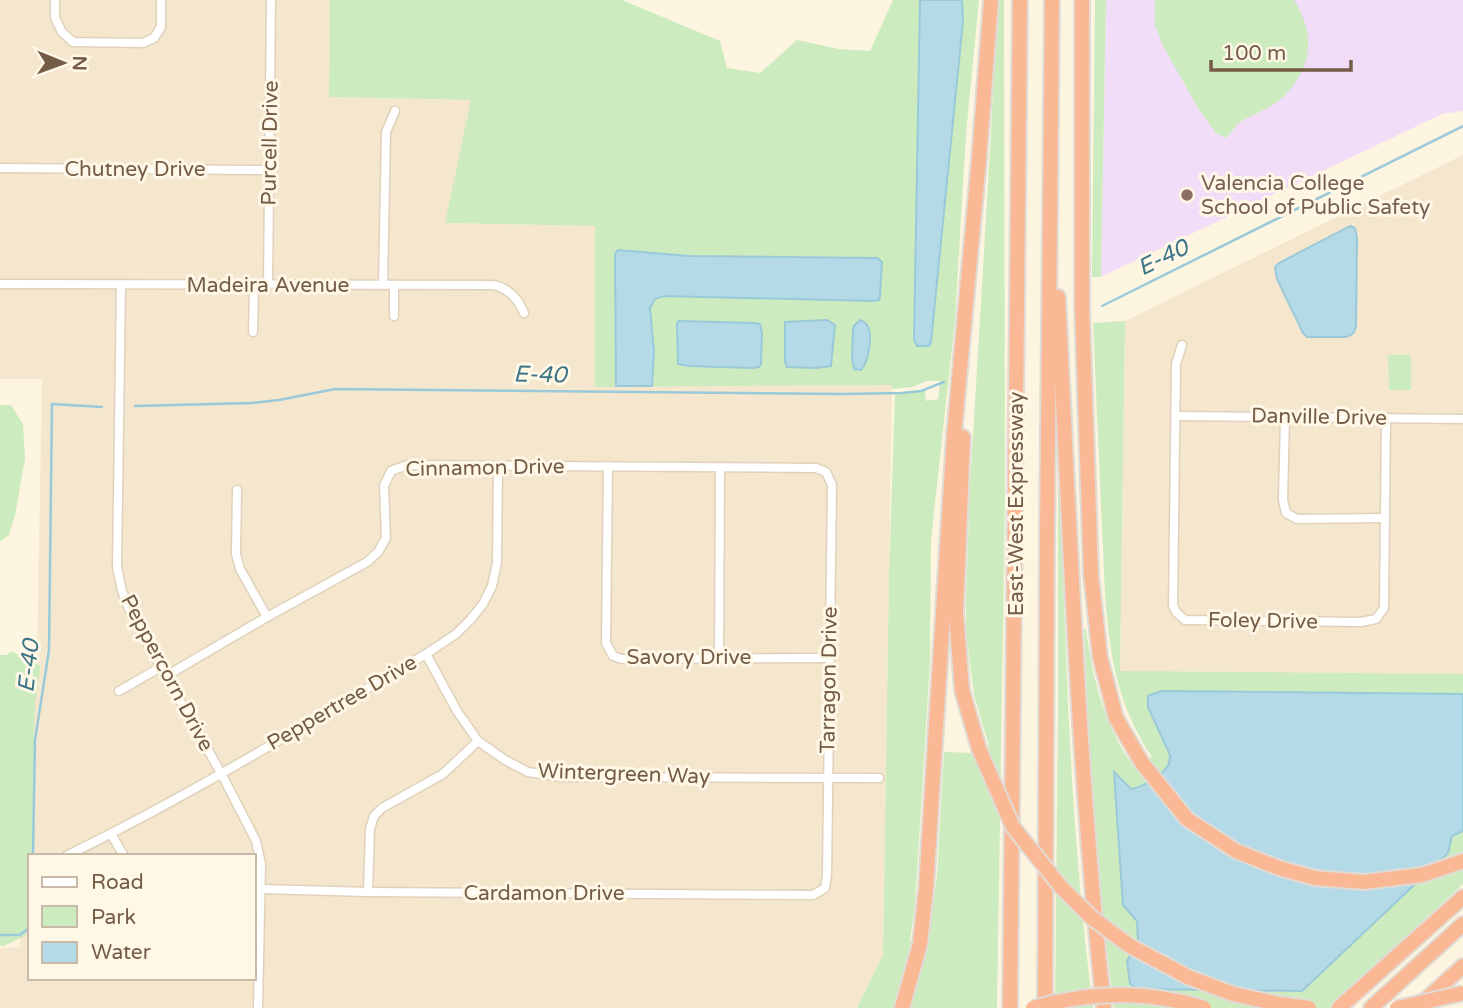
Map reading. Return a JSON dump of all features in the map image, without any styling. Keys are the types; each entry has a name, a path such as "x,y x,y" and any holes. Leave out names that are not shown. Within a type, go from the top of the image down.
{"highway":[{"path":"902,1008 920,944 926,889 952,460 971,261 991,0"},
{"name":"East-West Expressway","path":"1010,1008 1020,0"},
{"name":"East-West Expressway","path":"1045,1008 1052,0"},
{"path":"1082,0 1082,306 1091,575 1100,657 1116,718 1142,763 1187,819 1236,851 1279,868 1315,878 1364,882 1422,875 1463,861"},
{"path":"1051,149 1079,720 1104,1008"},
{"path":"971,261 956,613 962,690 978,749 1013,827 1061,887 1092,918 1130,946 1188,977 1233,994 1309,1008"},
{"path":"1339,1008 1463,897"},
{"path":"1371,1008 1463,924"},
{"path":"1417,1008 1463,965"},
{"path":"1396,1008 1463,993"},
{"path":"1033,1008 1079,997 1126,994 1156,996 1204,1008"}],"street":[{"path":"55,0 55,18 62,32 73,42 143,43 155,38 161,27 161,0"},
{"name":"Purcell Drive","path":"268,285 271,0"},
{"path":"383,285 386,132 395,111"},
{"name":"Chutney Drive","path":"0,168 269,170"},
{"name":"Madeira Avenue","path":"0,284 498,286 516,298 524,313"},
{"name":"Peppercorn Drive","path":"121,285 117,567 122,591 132,616 221,773 256,841 261,864 258,1008"},
{"path":"253,332 254,285"},
{"path":"394,285 394,316"},
{"name":"Foley Drive","path":"1182,345 1176,364 1173,606 1185,620 1361,622 1376,619 1384,608 1386,418"},
{"name":"Danville Drive","path":"1176,416 1463,419"},
{"path":"1285,417 1283,500 1286,513 1297,519 1385,518"},
{"name":"Cinnamon Drive","path":"166,676 367,562 378,552 386,538 384,486 391,471 407,465 816,468 826,472"},
{"name":"Peppertree Drive","path":"70,854 221,773 456,634 483,604 492,586 497,564 498,466"},
{"name":"Savory Drive","path":"608,466 606,643 613,656 622,659 830,658"},
{"path":"719,658 720,468"},
{"name":"Tarragon Drive","path":"825,888 832,485 826,472"},
{"path":"237,490 236,554 240,569 267,618"},
{"name":"Wintergreen Way","path":"426,654 457,711 478,741 528,772 561,776 879,778"},
{"path":"119,691 161,667"},
{"path":"368,892 370,829 374,816 382,808 443,774 478,741"},
{"path":"111,834 123,854"},
{"name":"Cardamon Drive","path":"261,889 813,895 825,888"}],"shaded area":[{"path":"0,0 330,0 329,97 471,100 446,223 595,226 595,386 892,385 883,955 857,1008 0,1008 0,948 20,947 25,701 37,662 42,379 0,379"},
{"name":"Valencia College School of Public Safety","path":"1106,0 1463,0 1463,111 1442,114 1101,277"},
{"path":"1463,155 1463,674 1120,672 1125,321"}],"green space":[{"path":"330,0 622,0 720,41 727,68 760,73 797,40 839,49 870,51 893,0 920,0 914,340 917,346 929,346 963,21 962,0 979,0 966,134 955,320 931,540 930,662 915,904 910,942 927,945 937,876 944,752 971,753 989,746 974,695 966,633 966,600 997,0 1004,0 1005,499 997,1008 857,1008 883,955 889,575 895,393 925,390 926,401 938,399 940,381 927,381 912,387 892,389 891,385 595,387 595,226 445,223 471,100 329,97","holes":["618,250 689,256 870,257 874,301 664,296 655,299 650,308 652,386 617,386 615,254","827,320 835,325 830,366 787,367 785,322"]},
{"path":"1095,0 1106,0 1101,277 1092,277"},
{"path":"1155,0 1294,0 1301,12 1308,37 1302,72 1282,98 1240,122 1225,138 1216,133 1198,108 1163,46 1155,25"},
{"path":"1125,321 1120,671 1463,674 1463,694 1161,691 1148,708 1170,756 1169,764 1150,781 1131,789 1114,773 1123,905 1137,920 1138,942 1127,961 1463,831 1463,884 1329,1008 1114,1008 1101,901 1090,761 1084,629 1096,684 1108,720 1136,769 1152,757 1123,699 1110,639 1105,595 1093,323"},
{"path":"1388,355 1411,355 1411,390 1389,390"},
{"path":"0,405 11,405 23,424 25,459 9,535 0,542"},
{"path":"1060,468 1074,806 1093,1008 1055,1008"},
{"path":"11,651 40,666 40,671 35,703 32,854 28,854 28,930 25,936 0,946 0,655 7,655"}],"water":[{"path":"920,0 962,0 963,21 929,346 917,346 914,340"},
{"path":"1350,226 1355,228 1357,238 1355,330 1346,337 1307,337 1277,279 1275,267"},
{"path":"618,250 689,256 877,258 882,262 880,296 879,300 874,301 664,296 655,299 650,308 654,351 652,386 616,386 615,254"},
{"path":"827,320 835,325 831,366 787,367 785,322"},
{"path":"860,320 867,325 870,337 868,356 861,370 854,369 852,358 853,330"},
{"path":"679,321 760,324 761,364 752,368 678,364"},
{"path":"1161,691 1463,694 1463,831 1452,836 1448,853 1302,991 1137,989 1130,984 1127,961 1138,942 1137,921 1123,905 1114,772 1131,789 1150,781 1168,766 1170,755 1148,707 1148,696"}],"waterway":[{"name":"E-40","path":"1102,306 1463,126"},
{"name":"E-40","path":"135,406 251,403 335,389 842,394 921,391 944,382"},
{"name":"E-40","path":"33,854 35,740 49,650 52,404 102,407"},
{"name":"E-40","path":"0,935 20,935 28,929"}],"place":[{"name":"Valencia College School of Public Safety","path":"1187,195"}]}
